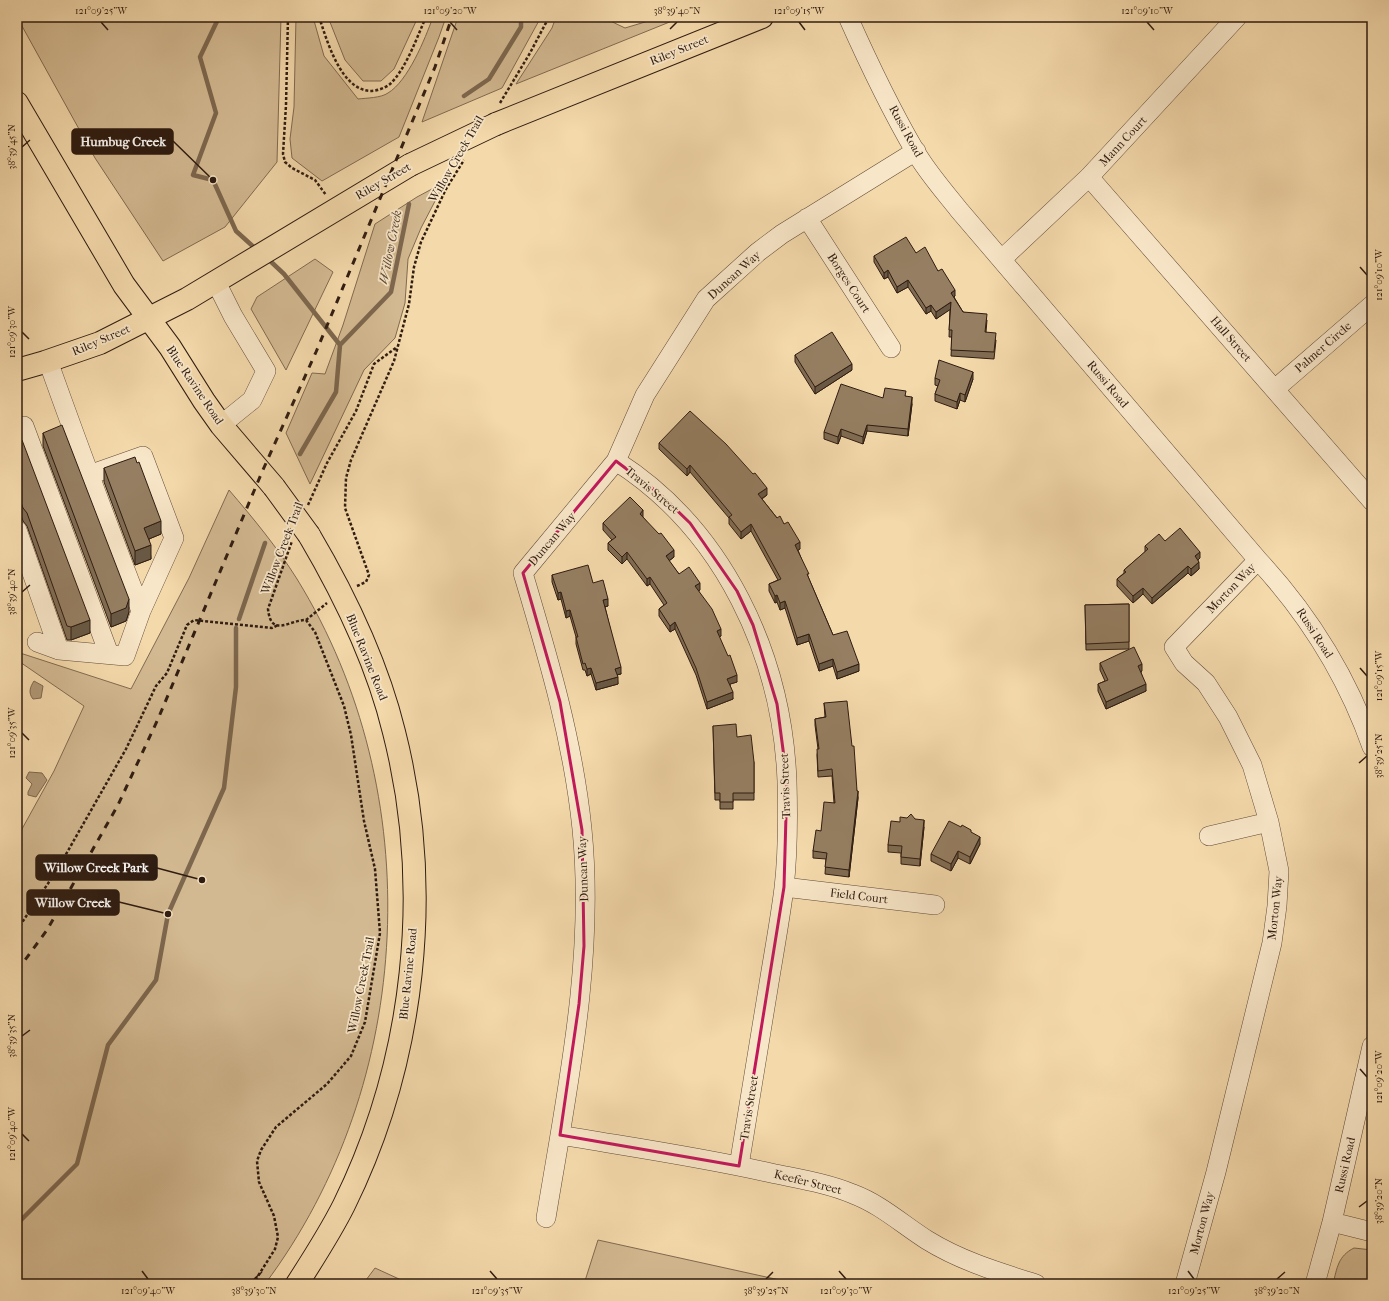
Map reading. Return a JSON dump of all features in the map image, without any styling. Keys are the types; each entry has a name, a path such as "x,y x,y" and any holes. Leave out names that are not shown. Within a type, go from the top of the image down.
{"main road":[{"name":"Riley Street","path":"17,370 100,343 187,299 334,210 497,115 762,17"},
{"name":"Blue Ravine Road","path":"17,103 120,278 149,318 221,425 274,488 341,593 362,637 383,694 394,730 403,772 414,866 412,958 399,1050 382,1113 344,1206 296,1284"}],"street":[{"name":"Russi Road","path":"848,17 860,44 916,151 959,210 1258,560 1284,587 1327,649 1359,713 1372,747"},
{"name":"Mann Court","path":"1002,259 1089,177 1237,17"},
{"name":"Duncan Way","path":"560,1135 579,1004 584,946 585,888 582,830 571,751 560,702 523,572 616,461 645,395 706,299 758,252 807,218 916,151"},
{"name":"Hall Street","path":"1089,177 1372,501"},
{"name":"Borges Court","path":"807,218 892,348"},
{"path":"216,282 233,316 266,371 252,400 221,425"},
{"name":"Palmer Circle","path":"1275,389 1372,305"},
{"path":"48,361 89,475 141,611"},
{"path":"17,429 24,426 109,654"},
{"path":"37,642 59,650 125,656 141,611 174,538 143,456 89,475"},
{"name":"Travis Street","path":"616,461 636,474 656,490 690,523 713,552 737,591 753,625 777,704 784,742 787,808 784,887 740,1166"},
{"path":"17,530 59,650"},
{"name":"Morton Way","path":"1185,1284 1216,1172 1272,943 1277,906 1279,871 1269,822 1252,764 1228,717 1206,683 1184,663 1174,647 1258,560"},
{"path":"1209,836 1269,822"},
{"name":"Field Court","path":"784,887 934,905"},
{"name":"Russi Road","path":"1315,1284 1332,1222 1372,1046"},
{"path":"546,1218 560,1135"},
{"name":"Keefer Street","path":"560,1135 740,1166 828,1185 854,1194 876,1205 927,1240 956,1256 981,1267 1036,1284"},
{"path":"1332,1222 1372,1232"}],"path":[{"path":"288,17 286,105 282,154 285,162 292,168 315,180 320,185 334,210"},
{"path":"319,17 334,56 343,73 358,86 369,91 375,91 386,87 397,75 426,17"},
{"path":"497,115 549,17"},
{"path":"621,17 643,17"},
{"name":"Willow Creek Trail","path":"305,512 327,463 356,412 374,364 397,347 409,304 414,267 422,242 446,190 466,157"},
{"path":"17,930 57,870 126,749 156,686 167,673 187,625 194,620 209,620 272,628 278,625 282,626 299,620 306,620 318,609 341,593 366,582 369,575 346,513 346,478 351,460 394,361 397,347"},
{"name":"Willow Creek Trail","path":"278,625 273,623 269,618 268,609 302,534"},
{"name":"Willow Creek Trail","path":"253,1284 276,1249 278,1237 274,1216 258,1182 258,1161 261,1150 270,1134 284,1119 327,1084 351,1056 365,1022 380,933 375,869 364,821 351,735 344,706 315,632 306,620"}],"highlighted area":[{"path":"616,461 661,495 690,523 737,591 753,625 777,704 787,780 784,887 739,1166 560,1135 579,1004 584,946 582,830 560,702 523,573"}],"shaded area":[{"path":"17,17 281,17 277,162 225,227 163,261 95,158"},
{"path":"296,17 313,17 324,56 358,99 381,96 388,93 395,87 415,59 433,17 446,17 399,137 322,181 292,158 290,139 294,107"},
{"path":"328,17 418,17 394,69 381,81 363,81 345,60"},
{"path":"458,17 541,17 502,88 422,122"},
{"path":"556,17 602,17 625,28 656,17 682,17 516,84 552,28"},
{"path":"445,182 421,228 408,259 405,303 395,338 364,370 310,484 286,433 312,373 325,374 343,325 375,224 417,197"},
{"path":"315,259 333,272 286,370 251,309 257,297"},
{"path":"229,490 264,533 297,579 340,662 369,751 385,843 387,936 376,1029 352,1119 315,1204 265,1284 17,1284 17,838 54,771 84,706 17,660 17,652 131,689 189,578"},
{"path":"34,681 43,686 41,698 33,699 30,694"},
{"path":"29,772 42,773 47,780 36,797 28,795 32,784 26,778"},
{"path":"598,1240 798,1284 584,1284"},
{"path":"1354,1248 1372,1250 1372,1284 1333,1284 1341,1259"},
{"path":"375,1268 410,1284 363,1284"}],"building":[{"path":"906,237 916,253 925,247 938,271 942,269 955,290 951,293 963,312 987,314 985,332 996,333 994,352 951,350 952,330 949,330 951,302 936,312 931,305 926,308 908,280 897,287 888,270 884,273 874,256"},
{"path":"832,332 852,364 815,387 795,355"},
{"path":"939,360 973,372 965,395 960,393 957,402 935,394 940,380 935,378"},
{"path":"841,384 883,398 885,388 906,391 905,396 912,397 908,429 867,425 863,437 841,429 838,437 824,432"},
{"path":"690,411 726,444 753,474 755,473 767,488 758,494 777,518 780,516 784,524 788,522 800,542 795,545 809,574 807,574 833,635 847,631 859,664 837,672 833,659 819,664 809,634 797,638 785,601 780,603 777,595 775,596 769,584 781,579 751,524 741,532 729,517 732,515 690,465 687,469 659,443"},
{"path":"62,425 129,599 126,608 111,614 43,433"},
{"path":"22,440 90,620 71,627 67,626 27,513 23,508 17,491 17,442"},
{"path":"135,457 137,463 139,462 161,521 144,528 151,545 135,551 104,468"},
{"path":"630,497 643,510 640,514 659,534 661,533 674,550 666,556 679,574 689,567 700,583 695,586 712,609 721,629 717,631 728,656 730,655 737,675 727,679 733,692 707,702 696,668 675,622 670,626 659,609 667,603 650,577 647,579 627,552 622,557 608,543 616,537 603,523"},
{"path":"1180,528 1200,552 1195,556 1199,562 1191,569 1188,566 1152,598 1143,588 1133,596 1117,579 1126,572 1124,570 1148,549 1145,546 1159,534 1165,541"},
{"path":"588,565 593,583 603,580 608,599 603,600 621,667 615,669 618,677 596,683 591,668 587,669 585,663 583,664 576,637 578,637 570,610 566,611 561,592 558,593 552,575"},
{"path":"1129,604 1129,642 1086,644 1085,605"},
{"path":"1134,647 1142,664 1138,666 1146,684 1106,702 1098,684 1108,680 1100,663"},
{"path":"847,701 852,746 854,746 858,791 849,870 825,867 827,853 813,851 816,830 821,831 824,802 835,803 832,769 818,771 817,749 819,749 815,719 826,717 824,703"},
{"path":"736,724 737,737 751,735 754,762 754,793 733,793 733,802 720,802 720,793 715,793 713,726"},
{"path":"911,814 915,819 924,820 920,859 901,857 902,846 888,845 891,821 900,822 900,817 907,818"},
{"path":"949,821 961,827 962,825 980,837 970,857 958,851 951,864 931,854"}],"waterway":[{"path":"219,17 200,57 216,113 193,175 213,180 236,231 257,250"},
{"name":"Willow Creek","path":"464,96 489,79 521,27 521,17"},
{"name":"Willow Creek","path":"300,454 336,392 340,345 391,292 409,204"},
{"path":"267,258 284,274 340,345"},
{"name":"Willow Creek","path":"239,619 265,543"},
{"name":"Willow Creek","path":"17,1235 19,1222 77,1164 108,1045 156,980 168,914 224,788 236,687 236,628"}],"railway":[{"path":"17,971 47,930 118,805 158,719 262,472 316,352 435,67 452,17"}],"place":[{"name":"Humbug Creek","path":"213,180"},
{"name":"Willow Creek Park","path":"202,880"},
{"name":"Willow Creek","path":"168,914"}]}
